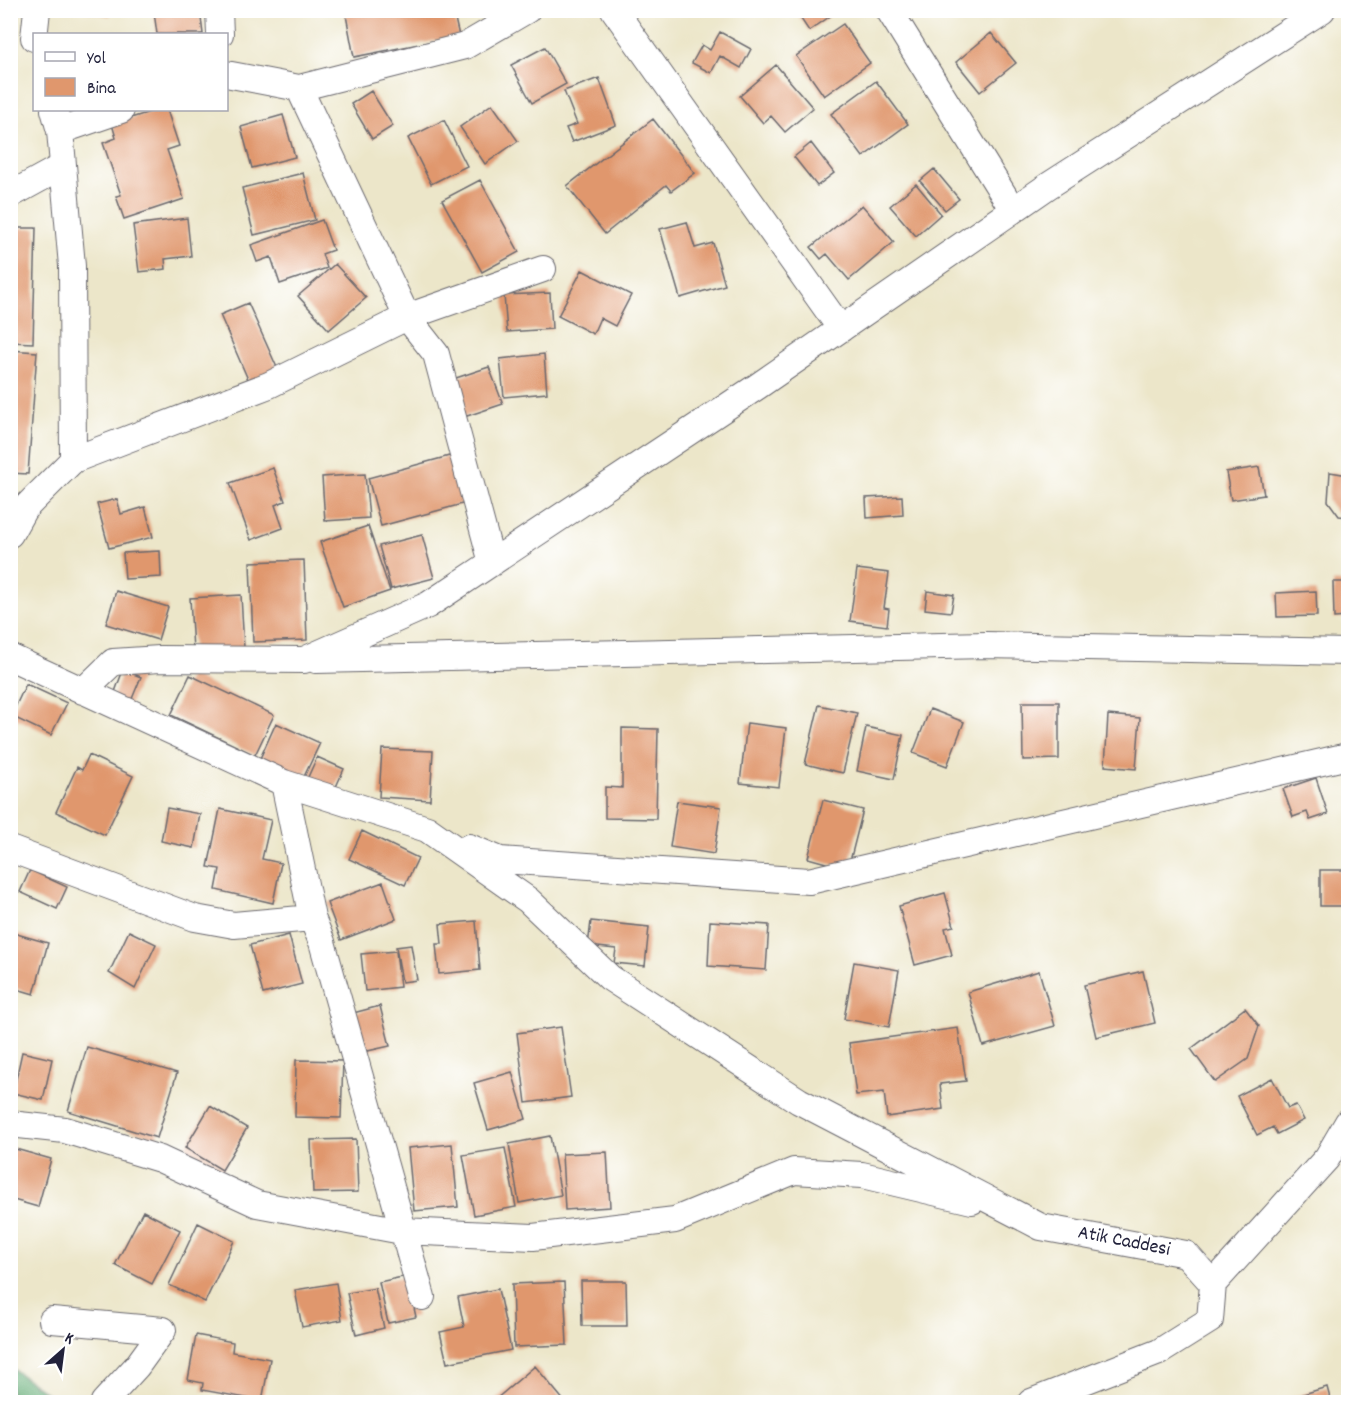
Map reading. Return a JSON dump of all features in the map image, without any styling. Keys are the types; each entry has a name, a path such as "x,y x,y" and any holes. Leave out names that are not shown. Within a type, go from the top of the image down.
{"street":[{"path":"35,33 37,10"},
{"path":"219,10 220,33"},
{"path":"228,74 299,88 465,45 527,10"},
{"path":"614,10 840,329"},
{"path":"889,10 1013,210"},
{"path":"304,660 428,605 840,329 1013,210 1322,10"},
{"path":"299,88 407,317 436,354 492,563"},
{"path":"73,460 72,266 57,120 115,111"},
{"path":"10,195 63,166"},
{"path":"10,534 24,509 73,460 269,385 407,317 543,269"},
{"path":"83,691 113,662 160,659 304,660 986,645 1348,652"},
{"path":"10,657 284,783 427,829 500,860 809,881 1348,756"},
{"path":"284,783 312,918 322,942 422,1297"},
{"path":"427,829 528,900 620,984 799,1101 1011,1211"},
{"path":"10,849 195,918 234,925 312,918"},
{"path":"1031,1402 1159,1352 1210,1320 1214,1284 1327,1158 1348,1122"},
{"path":"10,1124 65,1131 160,1159 257,1204 402,1231 534,1237 675,1220 794,1171 862,1175 1011,1211"},
{"name":"Atik Caddesi","path":"1011,1211 1041,1227 1186,1254 1214,1284"},
{"path":"52,1320 163,1330 137,1366 104,1402"}],"green space":[{"path":"11,1368 59,1402 11,1402"}],"building":[{"path":"79,10 111,10 110,16"},
{"path":"200,10 203,33 157,33 154,12"},
{"path":"345,10 453,10 459,36 354,57"},
{"path":"795,10 839,10 809,31"},
{"path":"843,24 870,63 824,96 796,56"},
{"path":"720,32 751,49 741,68 720,56 711,73 692,63 702,45 710,50"},
{"path":"991,33 1016,63 980,92 956,62"},
{"path":"545,47 566,84 532,103 511,65"},
{"path":"776,65 813,108 785,132 771,116 763,123 740,96"},
{"path":"599,78 616,125 572,142 566,128 577,124 564,91"},
{"path":"876,81 908,124 863,157 831,114"},
{"path":"371,91 393,126 372,139 351,104"},
{"path":"492,104 518,141 485,164 460,127"},
{"path":"153,111 167,111 179,146 167,150 184,199 124,219 116,196 121,195 103,143 116,138 112,124"},
{"path":"283,115 295,157 252,168 241,127"},
{"path":"653,119 695,173 671,191 666,185 605,234 567,186"},
{"path":"444,120 467,166 431,184 408,138"},
{"path":"811,143 834,173 817,186 794,157"},
{"path":"934,169 959,199 945,210 920,181"},
{"path":"303,173 315,220 254,235 242,188"},
{"path":"480,180 519,252 482,272 442,200"},
{"path":"916,184 941,214 916,236 890,206"},
{"path":"862,205 894,242 849,280 827,254 821,259 811,247"},
{"path":"187,218 191,256 165,259 166,269 139,272 133,225"},
{"path":"322,220 333,250 322,254 327,268 280,284 271,257 257,262 251,245"},
{"path":"687,222 695,248 713,243 725,285 680,298 660,229"},
{"path":"10,228 36,228 33,343 10,342"},
{"path":"335,264 366,298 329,330 298,296"},
{"path":"582,270 631,295 615,326 600,318 593,334 558,316"},
{"path":"550,293 552,329 507,332 504,295"},
{"path":"248,303 279,372 250,384 220,315"},
{"path":"10,350 37,352 28,474 10,473"},
{"path":"544,354 547,393 504,397 500,359"},
{"path":"489,367 503,404 461,418 447,381"},
{"path":"453,455 466,503 381,526 368,478"},
{"path":"1259,467 1264,495 1231,500 1226,472"},
{"path":"273,468 285,501 275,505 283,528 251,540 230,483"},
{"path":"1330,472 1348,475 1348,517 1339,516 1328,501"},
{"path":"365,474 369,518 325,521 322,477"},
{"path":"902,496 903,515 867,518 866,498"},
{"path":"117,499 121,514 145,507 153,537 109,548 97,504"},
{"path":"368,526 390,591 343,607 320,542"},
{"path":"422,535 434,578 391,589 379,546"},
{"path":"160,551 161,577 125,579 123,553"},
{"path":"304,560 307,640 253,642 250,562"},
{"path":"857,569 889,573 884,608 889,609 887,626 850,621"},
{"path":"1333,582 1348,582 1348,617 1334,618"},
{"path":"116,591 168,607 158,640 106,624"},
{"path":"927,591 954,595 951,612 925,609"},
{"path":"1316,591 1317,616 1277,617 1276,593"},
{"path":"241,595 244,648 193,650 190,598"},
{"path":"123,670 141,677 129,706 112,700"},
{"path":"190,675 274,715 255,755 171,715"},
{"path":"26,684 67,703 51,735 11,716"},
{"path":"1022,702 1059,702 1059,759 1023,760"},
{"path":"819,705 857,713 843,773 805,764"},
{"path":"930,709 964,722 947,766 913,753"},
{"path":"1108,715 1140,718 1136,769 1105,766"},
{"path":"276,723 320,743 301,783 258,763"},
{"path":"747,723 786,728 779,787 740,783"},
{"path":"866,727 903,735 894,779 857,771"},
{"path":"622,728 658,729 656,819 605,818 605,787 622,788"},
{"path":"382,749 433,751 430,800 379,797"},
{"path":"89,755 133,776 105,835 56,812 77,767 82,770"},
{"path":"317,757 344,769 335,789 308,777"},
{"path":"1316,778 1328,814 1310,820 1307,812 1293,817 1283,789"},
{"path":"823,800 863,810 848,869 808,858"},
{"path":"677,801 721,807 714,854 670,847"},
{"path":"167,808 200,814 194,848 161,841"},
{"path":"220,809 271,820 262,859 281,863 273,903 216,890 220,869 208,867"},
{"path":"362,831 418,858 405,885 349,859"},
{"path":"30,870 67,887 57,909 20,892"},
{"path":"1320,870 1348,870 1348,906 1320,906"},
{"path":"383,882 396,919 341,940 327,903"},
{"path":"945,893 954,926 945,928 952,955 915,965 899,906"},
{"path":"476,921 480,970 439,974 436,944 442,944 440,924"},
{"path":"591,921 649,927 645,966 614,963 616,949 588,946"},
{"path":"710,921 769,925 766,970 708,966"},
{"path":"129,931 156,944 135,989 109,973"},
{"path":"10,932 48,943 34,994 10,987"},
{"path":"289,935 302,984 263,994 250,945"},
{"path":"411,945 417,980 402,982 396,947"},
{"path":"396,951 400,987 365,991 361,954"},
{"path":"854,962 899,970 889,1027 844,1019"},
{"path":"1039,971 1055,1026 983,1046 968,992"},
{"path":"1143,971 1155,1023 1096,1037 1084,985"},
{"path":"380,1006 390,1046 363,1052 353,1013"},
{"path":"1245,1008 1259,1026 1248,1059 1215,1082 1191,1049"},
{"path":"561,1027 571,1097 526,1103 517,1033"},
{"path":"958,1028 966,1081 940,1084 943,1109 887,1117 884,1092 856,1095 849,1043"},
{"path":"87,1047 177,1073 157,1138 68,1111"},
{"path":"22,1052 52,1059 43,1100 13,1093"},
{"path":"296,1060 343,1061 341,1118 295,1117"},
{"path":"512,1072 526,1119 488,1130 474,1083"},
{"path":"1272,1078 1288,1108 1296,1105 1304,1120 1277,1134 1273,1127 1257,1135 1237,1096"},
{"path":"210,1106 247,1128 222,1170 185,1148"},
{"path":"550,1136 561,1195 519,1203 509,1144"},
{"path":"356,1139 358,1192 313,1193 311,1140"},
{"path":"452,1144 458,1207 414,1211 408,1148"},
{"path":"12,1148 51,1159 38,1207 10,1199"},
{"path":"505,1148 516,1207 474,1215 463,1155"},
{"path":"607,1152 610,1207 565,1210 562,1154"},
{"path":"143,1211 180,1230 152,1284 115,1265"},
{"path":"198,1223 234,1241 205,1302 169,1285"},
{"path":"407,1276 416,1317 388,1323 379,1282"},
{"path":"581,1281 626,1281 627,1326 582,1326"},
{"path":"564,1282 567,1345 514,1347 512,1284"},
{"path":"336,1283 342,1320 302,1327 295,1290"},
{"path":"375,1288 384,1328 356,1335 347,1293"},
{"path":"498,1289 511,1350 447,1363 440,1332 464,1327 458,1297"},
{"path":"196,1335 233,1342 232,1352 270,1359 262,1401 202,1390 203,1383 188,1380"},
{"path":"535,1366 565,1402 499,1402 496,1399"},
{"path":"1327,1387 1331,1402 1292,1402 1290,1398"}]}
